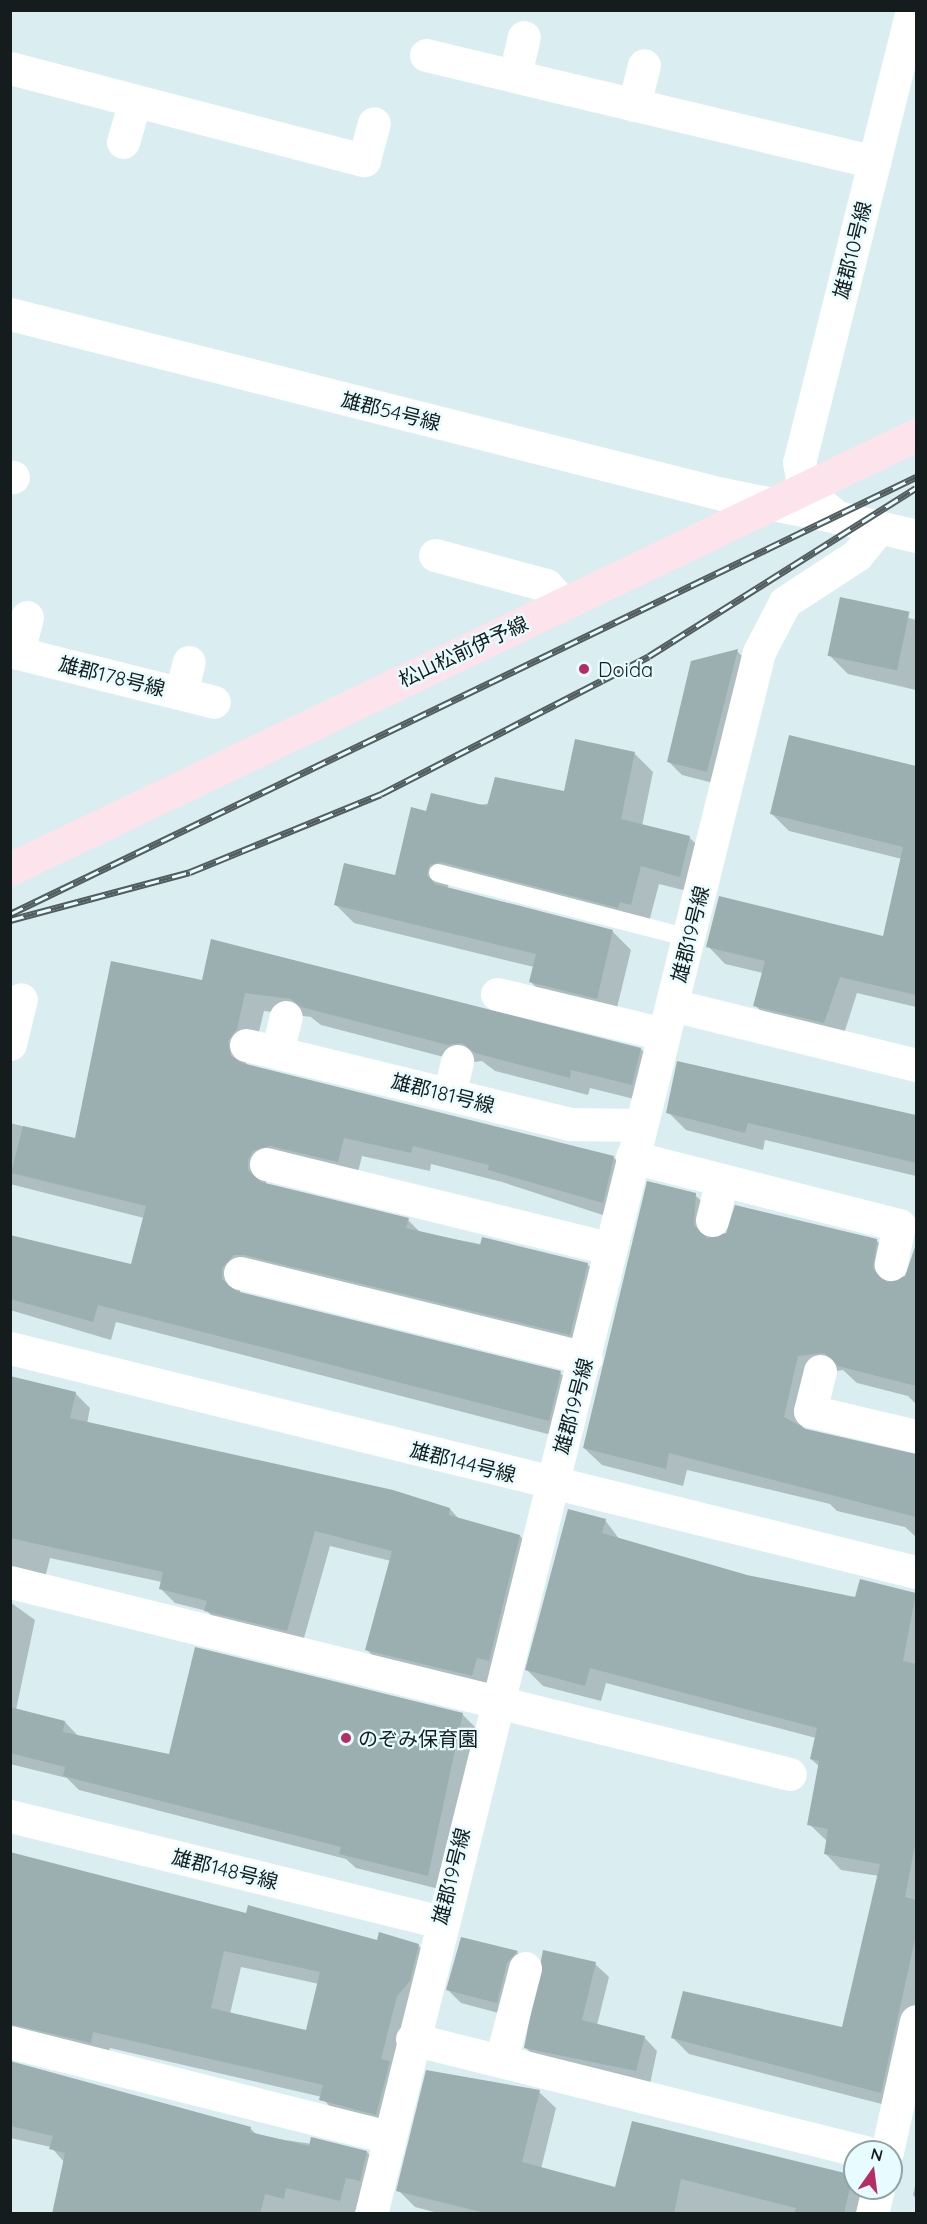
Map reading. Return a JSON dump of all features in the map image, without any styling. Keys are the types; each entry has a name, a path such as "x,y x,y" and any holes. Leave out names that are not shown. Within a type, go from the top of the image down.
{"main road":[{"name":"松山松前伊予線","path":"10,869 916,435"}],"street":[{"name":"雄郡10号線","path":"804,490 799,462 912,10"},
{"path":"515,75 524,38"},
{"path":"426,55 874,162"},
{"path":"634,105 644,65"},
{"path":"10,68 364,160 374,123"},
{"path":"123,142 135,100"},
{"name":"雄郡54号線","path":"10,314 722,495 773,503 916,536"},
{"path":"804,490 837,517"},
{"name":"雄郡19号線","path":"371,2214 440,1922 551,1484 586,1358 632,1157 689,938 759,652 785,602 857,555 880,527"},
{"path":"435,555 546,585 563,603"},
{"path":"14,652 27,617"},
{"name":"雄郡178号線","path":"14,652 185,678 214,702"},
{"path":"497,993 668,1020 916,1065"},
{"path":"10,1044 21,999"},
{"name":"雄郡181号線","path":"286,1017 262,1048 570,1124 640,1125"},
{"path":"449,1094 458,1061"},
{"path":"632,1157 899,1225 891,1264"},
{"path":"266,1164 611,1249"},
{"path":"712,1220 722,1180"},
{"path":"240,1272 586,1358"},
{"name":"雄郡144号線","path":"10,1348 551,1484 916,1572"},
{"path":"820,1371 810,1411 916,1436"},
{"path":"10,1582 790,1774"},
{"name":"雄郡148号線","path":"10,1816 440,1922"},
{"path":"501,2061 525,1968"},
{"path":"890,2140 916,2021"},
{"path":"412,2039 843,2146"},
{"path":"10,2042 389,2137"}],"lane":[{"path":"438,873 689,938"}],"building":[{"path":"840,597 909,612 897,670 828,656"},
{"path":"738,649 707,772 667,762 691,661"},
{"path":"789,735 916,766 916,995 840,977 824,1023 753,1006 765,961 706,947 719,896 883,936 903,847 770,814"},
{"path":"575,739 635,752 621,819 690,836 680,877 641,866 631,905 620,902 618,908 441,862 430,865 427,875 435,884 613,930 597,999 529,982 536,954 334,905 344,863 395,875 411,807 426,811 431,793 487,806 495,777 564,791"},
{"path":"211,939 641,1048 632,1085 571,1070 570,1078 475,1053 462,1043 448,1045 301,1007 291,999 245,993 237,1029 228,1041 231,1056 242,1063 614,1156 603,1203 488,1170 489,1165 413,1146 411,1153 344,1138 338,1162 270,1146 253,1151 248,1160 248,1170 261,1182 409,1218 406,1228 480,1245 482,1237 588,1263 570,1335 244,1255 234,1255 222,1268 222,1279 236,1291 561,1371 549,1421 98,1305 93,1322 10,1299 10,1235 131,1264 146,1206 11,1173 23,1126 75,1138 111,961 202,980"},
{"path":"677,1061 916,1115 916,1163 748,1123 745,1133 666,1113"},
{"path":"647,1181 696,1193 694,1225 707,1238 726,1233 735,1205 877,1239 873,1269 887,1282 905,1276 916,1244 916,1386 838,1366 824,1353 798,1356 784,1417 806,1429 916,1454 916,1517 669,1453 666,1469 583,1448"},
{"path":"10,1376 76,1392 70,1418 393,1490 450,1508 449,1515 520,1535 489,1661 477,1658 472,1676 365,1650 392,1551 315,1531 287,1631 204,1611 207,1601 159,1589 163,1572 10,1538"},
{"path":"568,1509 606,1519 602,1533 747,1575 855,1597 860,1579 916,1593 903,1661 916,1664 916,1840 905,1897 916,1900 916,1935 881,2093 671,2038 683,1991 842,2027 880,1864 824,1854 828,1829 807,1825 819,1761 810,1759 817,1728 590,1668 585,1686 525,1670"},
{"path":"195,1647 463,1713 428,1876 339,1854 341,1847 63,1776 65,1767 10,1753 10,1707 65,1721 63,1732 169,1754"},
{"path":"10,1852 246,1913 248,1905 377,1940 379,1932 419,1944 410,1981 397,1996 381,2059 390,2061 376,2115 319,2100 323,2085 93,2032 91,2043 10,2024","holes":["224,1951 320,1972 306,2030 211,2008"]},
{"path":"461,1937 518,1951 507,1963 497,2003 446,1990"},
{"path":"543,1950 596,1962 582,2020 645,2036 636,2071 524,2048"},
{"path":"10,2061 251,2127 250,2132 309,2146 311,2137 367,2151 360,2181 346,2178 340,2201 286,2188 284,2199 265,2194 260,2214 52,2214 65,2153 49,2149 53,2136 10,2126"},
{"path":"426,2070 540,2090 522,2162 615,2187 632,2121 843,2173 843,2200 847,2200 844,2214 794,2214 796,2208 681,2179 674,2214 489,2214 396,2191"}],"railway":[{"path":"10,914 916,477"},
{"path":"10,920 190,872 381,794 649,656 916,488"}],"place":[{"name":"Doida","path":"584,669"},
{"name":"のぞみ保育園","path":"346,1738"}]}
